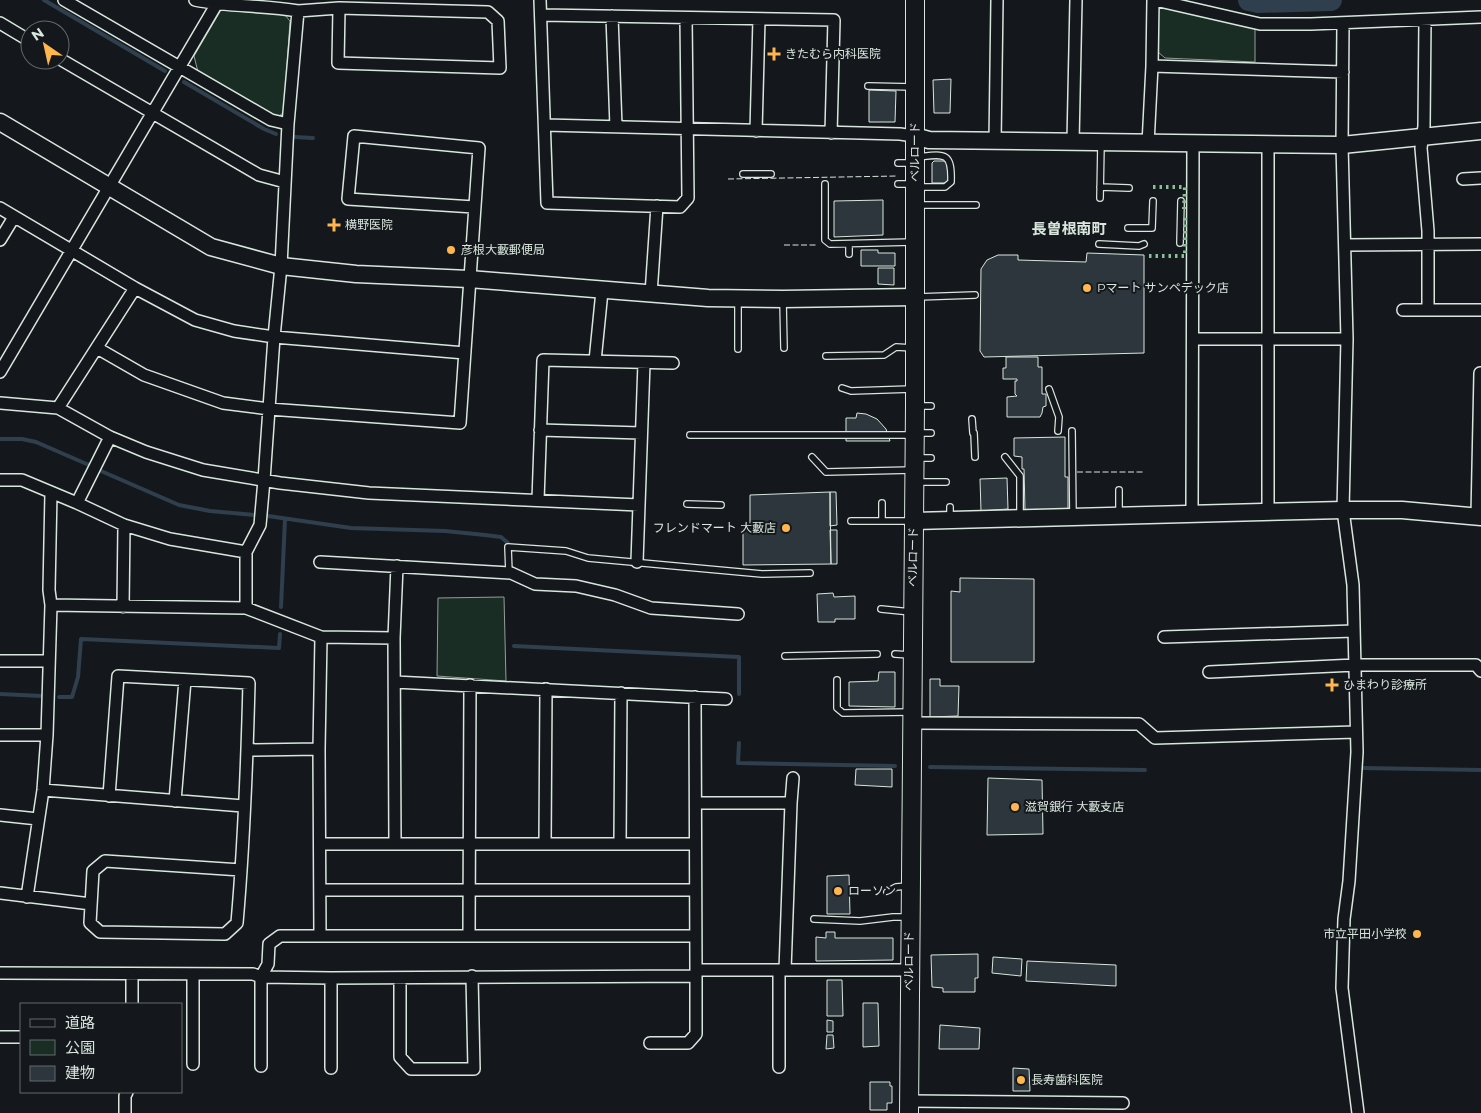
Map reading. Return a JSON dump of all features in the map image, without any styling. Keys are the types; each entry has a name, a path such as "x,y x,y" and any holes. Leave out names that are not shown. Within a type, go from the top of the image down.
{"main road":[{"name":"ベルロード","path":"909,1107 914,521 920,434 920,400 915,348 915,205 909,185 909,161 914,136 915,0"}],"street":[{"path":"64,0 271,120 288,124"},
{"path":"195,0 298,11 339,8 488,12 498,21 500,68 338,63 339,8"},
{"path":"540,0 547,203 680,207 688,198 686,18"},
{"path":"995,142 997,0"},
{"path":"1073,142 1076,0"},
{"path":"1148,144 1154,0 1260,24 1343,23 1481,17"},
{"path":"0,372 218,2"},
{"path":"246,608 246,552 260,525 264,480 281,266 288,124 298,11"},
{"path":"541,15 834,20 831,133"},
{"path":"612,16 616,127"},
{"path":"756,131 759,19"},
{"path":"1425,20 1424,126 1421,148 1428,243 1428,310"},
{"path":"0,23 20,35"},
{"path":"1343,23 1342,145 1347,339 1343,510 1353,585 1357,752 1349,881 1344,918 1342,988 1358,1113"},
{"path":"70,64 259,175 285,182"},
{"path":"1152,66 1343,72"},
{"path":"0,122 211,247 281,266 356,274 469,279 651,294 783,299 915,297"},
{"path":"545,125 686,129 742,133 756,131 770,134 831,133 864,129 929,140 1268,146 1342,145 1481,131"},
{"path":"97,348 144,375 223,402 269,409 460,423 479,148 354,136 348,199 474,207"},
{"path":"1192,144 1192,514"},
{"path":"1268,146 1268,512"},
{"path":"1463,179 1481,178"},
{"path":"651,294 657,206"},
{"path":"0,208 135,288 195,320 234,331 274,338 465,353"},
{"path":"0,240 14,217"},
{"path":"1345,245 1481,244"},
{"path":"58,408 135,288"},
{"path":"595,362 602,291"},
{"path":"1403,310 1481,310"},
{"path":"1193,339 1347,339"},
{"path":"538,500 543,360 673,363"},
{"path":"637,562 644,363"},
{"path":"914,521 950,513 1020,518 1402,510 1479,516 1480,373"},
{"path":"0,403 58,408 110,437 146,452 202,470 264,480 370,493 639,505"},
{"path":"540,430 641,433"},
{"path":"77,503 110,437"},
{"path":"0,480 22,480 124,525 170,539 246,552"},
{"path":"27,897 43,790 47,735 51,604 49,590 51,493"},
{"path":"123,607 124,525"},
{"path":"320,562 509,573 535,584 576,586 615,594 651,608 738,613"},
{"path":"395,844 394,638 397,566"},
{"path":"51,604 123,607 246,608 321,636 394,638"},
{"path":"1164,637 1354,631"},
{"path":"320,936 319,749 321,636"},
{"path":"0,661 49,661"},
{"path":"1209,672 1355,665 1476,665 1481,671"},
{"path":"109,796 118,676 249,682 247,750 241,870 238,922 225,934 100,932 90,923 94,871 105,861 241,870"},
{"path":"175,801 185,680"},
{"path":"395,682 726,698"},
{"path":"470,685 470,936"},
{"path":"545,844 546,689"},
{"path":"620,844 621,693"},
{"path":"650,1043 688,1043 696,1034 695,697"},
{"path":"912,718 1139,724 1155,738 1356,732"},
{"path":"0,735 47,735"},
{"path":"247,750 319,749"},
{"path":"779,1067 782,970 792,869 791,804 793,778"},
{"path":"43,790 244,806"},
{"path":"696,803 791,804"},
{"path":"0,815 38,819"},
{"path":"320,844 695,844"},
{"path":"320,890 695,890"},
{"path":"0,893 91,904"},
{"path":"261,1066 261,977 268,964 269,944 280,936 695,936"},
{"path":"0,973 253,974 261,977 400,978 782,970 909,970"},
{"path":"132,974 132,1003"},
{"path":"192,1064 193,974"},
{"path":"400,978 400,1057 411,1069 474,1069 472,976"},
{"path":"331,1068 332,978"},
{"path":"0,1038 20,1038"},
{"path":"125,1113 125,1096 127,1093"},
{"path":"909,1107 1123,1103"}],"lane":[{"path":"868,86 915,87"},
{"path":"1100,198 1101,143"},
{"path":"909,161 944,156 950,160 952,166 952,182 945,187 909,185"},
{"path":"743,174 771,174"},
{"path":"825,184 825,240 830,244 915,242"},
{"path":"1100,187 1129,188"},
{"path":"1128,228 1152,228 1153,201"},
{"path":"1180,243 1181,201"},
{"path":"915,205 976,205"},
{"path":"849,244 849,254"},
{"path":"1099,244 1139,246 1144,244"},
{"path":"915,297 975,295"},
{"path":"738,298 738,349"},
{"path":"783,299 784,348"},
{"path":"826,356 884,356 896,347 915,348"},
{"path":"842,388 850,391 920,400"},
{"path":"1048,389 1059,417 1058,431"},
{"path":"972,419 974,457"},
{"path":"1072,431 1073,517"},
{"path":"690,435 920,434"},
{"path":"812,456 826,472 918,467 946,482"},
{"path":"1005,457 1020,476 1020,518"},
{"path":"1118,490 1119,516"},
{"path":"882,503 882,521"},
{"path":"686,504 721,504"},
{"path":"851,521 914,521"},
{"path":"509,573 508,547 566,551 588,558 762,574 810,573"},
{"path":"881,608 913,612"},
{"path":"785,656 877,654"},
{"path":"895,654 913,655"},
{"path":"837,680 837,708 843,713 912,718"},
{"path":"887,892 896,887 910,886"},
{"path":"814,920 860,921 910,917"}],"green space":[{"path":"1162,7 1255,25 1255,62 1165,58 1158,52 1158,9"},
{"path":"221,10 285,15 290,21 284,112 278,117 198,72 194,56"},
{"path":"504,597 506,681 437,676 438,598"}],"building":[{"path":"951,79 950,113 934,113 933,80"},
{"path":"869,90 896,91 895,122 869,122"},
{"path":"934,161 947,161 949,181 946,183 932,183 932,163"},
{"path":"883,200 883,235 834,237 834,201"},
{"path":"861,250 895,253 895,266 861,266"},
{"path":"1087,253 1144,255 1144,353 984,357 980,351 981,269 987,260 998,255 1018,255 1018,260 1086,262"},
{"path":"878,268 894,268 894,285 878,284"},
{"path":"1006,357 1038,357 1038,367 1042,367 1042,394 1046,394 1046,406 1043,407 1040,417 1007,417 1007,397 1017,396 1015,394 1015,381 1017,379 1003,379"},
{"path":"857,413 866,414 877,419 886,429 890,441 846,441 846,418 856,418"},
{"path":"1065,437 1065,477 1068,477 1068,509 1025,510 1024,469 1022,469 1022,457 1014,456 1014,438"},
{"path":"1007,478 1008,509 981,511 980,479"},
{"name":"フレンドマート 大藪店","path":"830,492 831,564 743,565 743,525 750,525 750,495"},
{"path":"830,492 836,492 837,525 830,526"},
{"path":"830,530 837,530 837,564 831,564"},
{"path":"960,578 1034,579 1034,662 951,662 951,591 960,592"},
{"path":"833,593 834,597 855,596 855,619 835,619 835,622 818,622 817,594"},
{"path":"879,672 895,672 895,707 849,706 849,682 878,681"},
{"path":"930,679 940,679 940,686 959,686 958,716 930,717"},
{"path":"856,769 892,769 892,787 855,785"},
{"name":"滋賀銀行 大藪支店","path":"988,778 1042,780 1043,834 987,835"},
{"name":"ローソン","path":"849,875 850,914 827,914 827,876"},
{"path":"826,932 835,932 835,938 893,938 893,960 816,961 816,937 826,938"},
{"path":"978,954 978,978 975,978 975,992 943,992 943,988 932,987 931,955"},
{"path":"993,957 1022,959 1021,976 992,973"},
{"path":"1027,961 1116,965 1116,986 1026,981"},
{"path":"827,980 842,980 843,1016 827,1016"},
{"path":"863,1003 878,1003 879,1046 863,1047"},
{"path":"827,1020 833,1021 833,1032 827,1032"},
{"path":"940,1025 980,1028 979,1049 939,1049"},
{"path":"827,1035 833,1035 834,1048 826,1049"},
{"name":"長寿歯科医院","path":"1013,1068 1029,1069 1030,1091 1013,1091"},
{"path":"870,1082 890,1082 890,1086 892,1086 892,1103 887,1103 887,1110 870,1110"}],"waterway":[{"path":"44,0 165,71"},
{"path":"1249,0 1258,2 1331,0"},
{"path":"184,82 264,129 276,134"},
{"path":"295,137 313,138"},
{"path":"0,439 22,439 36,442 89,465"},
{"path":"101,471 179,505 210,511 255,515"},
{"path":"268,516 351,528 445,531 485,535 501,537 508,543"},
{"path":"281,607 285,519"},
{"path":"59,697 72,697 78,677 81,639 279,648 280,634"},
{"path":"514,646 739,657 739,694"},
{"path":"0,694 42,696"},
{"path":"739,743 738,763 895,766"},
{"path":"930,767 1145,770"},
{"path":"1362,768 1481,770"}],"hedge":[{"path":"1153,187 1185,187 1184,209"},
{"path":"1149,256 1185,256 1185,215"}],"fence":[{"path":"728,179 898,176"},
{"path":"784,245 818,245"},
{"path":"1077,472 1145,472"}],"place":[{"name":"きたむら内科医院","path":"774,54"},
{"name":"横野医院","path":"334,225"},
{"name":"彦根大藪郵便局","path":"451,250"},
{"name":"Pマート サンペデック店","path":"1087,288"},
{"name":"フレンドマート 大藪店","path":"786,528"},
{"name":"ひまわり診療所","path":"1332,685"},
{"name":"滋賀銀行 大藪支店","path":"1015,807"},
{"name":"ローソン","path":"838,891"},
{"name":"市立平田小学校","path":"1417,934"},
{"name":"長寿歯科医院","path":"1021,1080"}],"district":[{"name":"長曽根南町","path":"1069,229"}]}
